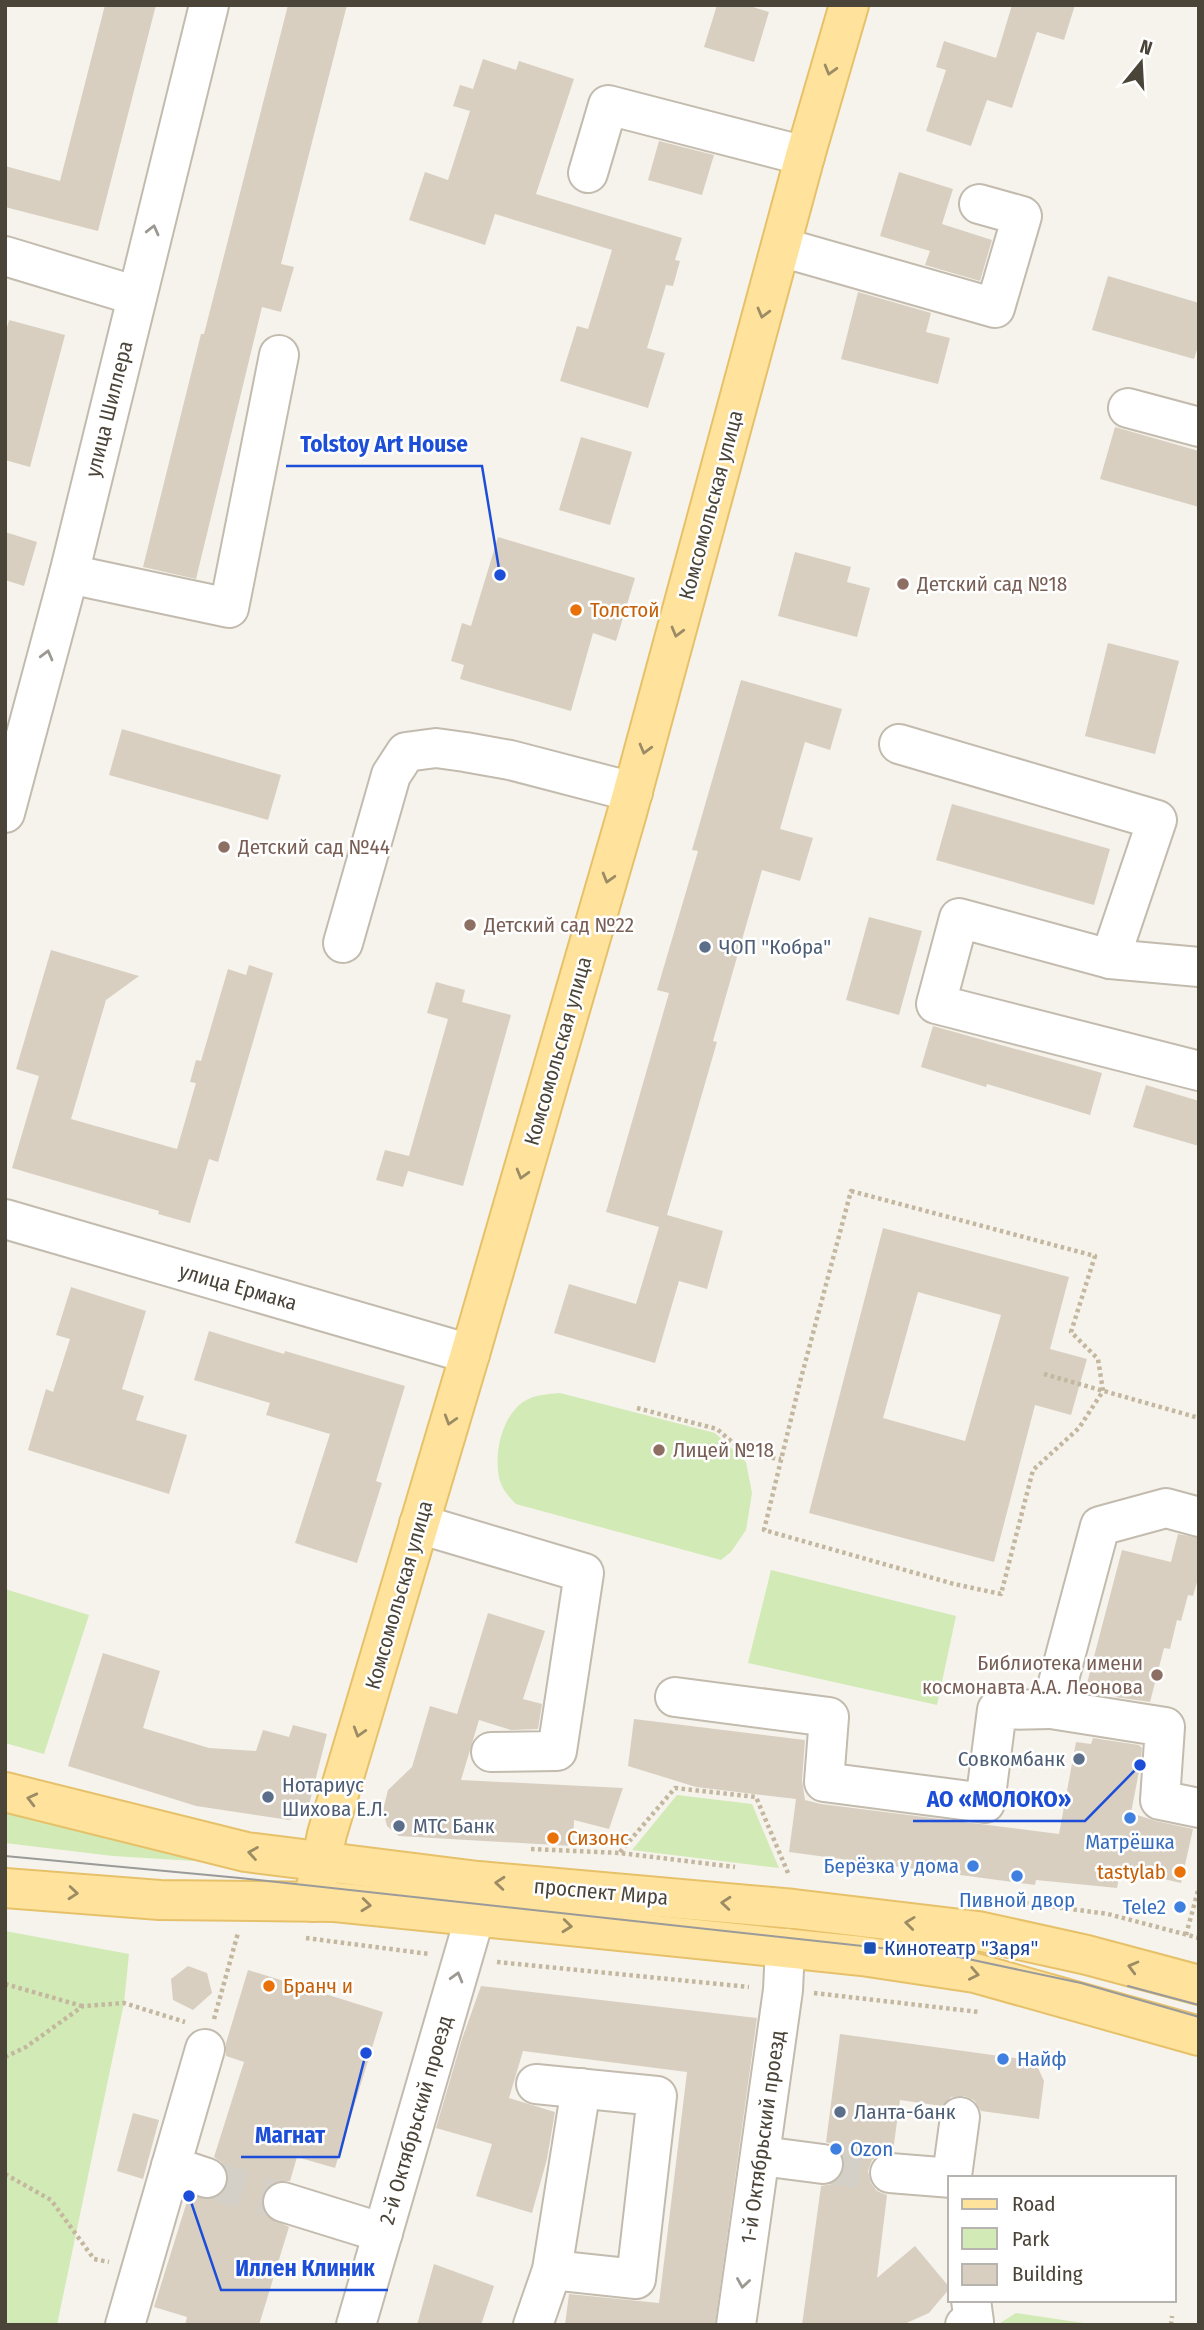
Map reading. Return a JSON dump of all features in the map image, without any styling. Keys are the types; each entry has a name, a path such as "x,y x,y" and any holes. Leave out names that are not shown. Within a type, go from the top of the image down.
{"main road":[{"name":"Комсомольская улица","path":"309,1920 321,1863 418,1524 633,792 805,156 849,5"},
{"name":"проспект Мира","path":"5,1792 246,1852 478,1881 794,1909 978,1931 1087,1955 1199,1985"},
{"name":"проспект Мира","path":"5,1888 160,1900 309,1920 335,1902 862,1956 975,1973 1198,2031"}],"street":[{"name":"улица Шиллера","path":"5,813 69,574 209,5"},
{"path":"588,173 608,105 805,156"},
{"path":"781,247 995,308 1022,216 979,204"},
{"path":"5,256 137,296"},
{"path":"69,574 229,608 279,355"},
{"path":"1128,408 1199,427"},
{"path":"899,744 1157,820 1110,959"},
{"path":"343,943 391,775 406,752 436,748 466,752 510,760 633,792"},
{"path":"1199,967 1110,959 959,918 936,1004 1199,1071"},
{"name":"улица Ермака","path":"5,1219 470,1354"},
{"path":"1051,1709 1100,1526 1166,1508 1199,1517"},
{"path":"418,1524 584,1573 557,1751 491,1752"},
{"path":"675,1697 829,1717 824,1782 985,1803 997,1710 1051,1709 1165,1727 1160,1800 1199,1808"},
{"name":"2-й Октябрьский проезд","path":"356,2325 475,1916"},
{"name":"1-й Октябрьский проезд","path":"736,2325 762,2156 783,1990 785,1948"},
{"path":"125,2325 171,2166 201,2038"},
{"path":"536,2084 657,2096 636,2279 552,2270"},
{"path":"533,2325 552,2270 581,2088"},
{"path":"952,2176 960,2117"},
{"path":"762,2156 823,2164"},
{"path":"171,2166 207,2178"},
{"path":"890,2173 948,2177"},
{"path":"283,2202 383,2233"},
{"path":"965,2325 974,2322 971,2302"}],"path":[{"path":"851,1191 1095,1256 1071,1332 1098,1359 1103,1391 1079,1428 1034,1470 1001,1594 954,1584 764,1530 851,1191"},
{"path":"1044,1374 1199,1418"},
{"path":"637,1408 717,1429 746,1454 781,1459"},
{"path":"620,1853 675,1788 756,1797 788,1873 775,1872"},
{"path":"522,1849 620,1853 736,1867"},
{"path":"1186,1935 1199,1886"},
{"path":"1017,1902 1108,1914 1199,1938"},
{"path":"309,1920 463,1959 986,2012"},
{"path":"5,1984 83,2006 124,2003 201,2038 240,1929 229,1927"},
{"path":"5,2057 26,2047 83,2006"},
{"path":"5,2174 51,2200 93,2259 141,2271"},
{"path":"1171,2325 1172,2316"}],"green space":[{"path":"560,1393 715,1433 746,1462 752,1493 746,1530 731,1552 721,1560 516,1504 505,1492 499,1477 501,1436 510,1417 523,1402 536,1396"},
{"path":"771,1570 956,1616 937,1705 748,1663"},
{"path":"5,1589 89,1615 44,1754 5,1743"},
{"path":"677,1795 752,1804 779,1868 632,1850"},
{"path":"5,1809 227,1863 113,1856 5,1843"},
{"path":"5,1931 129,1954 124,2003 57,2325 5,2325"},
{"path":"1016,2313 1097,2325 997,2325"}],"building":[{"path":"105,5 156,5 98,231 5,207 5,166 60,181"},
{"path":"288,5 347,5 281,264 294,267 281,312 262,307 196,579 143,567"},
{"path":"717,5 747,5 769,12 754,62 704,47"},
{"path":"1012,5 1075,5 1064,40 1037,32 1012,108 987,100 971,146 926,131 946,70 936,67 944,41 996,58"},
{"path":"483,59 516,70 519,61 574,79 536,194 682,238 675,260 680,261 673,286 666,285 647,348 665,353 648,408 560,381 577,326 588,329 612,250 495,214 485,245 409,220 425,172 448,180 470,111 453,106 460,85 473,89"},
{"path":"659,141 714,155 702,195 648,180"},
{"path":"899,172 953,189 942,224 992,240 980,281 925,265 930,251 880,236"},
{"path":"1108,276 1199,303 1199,343 1194,359 1092,330"},
{"path":"858,292 931,313 926,332 950,338 938,384 841,359"},
{"path":"9,320 65,335 30,467 5,460 5,335"},
{"path":"1115,427 1199,451 1199,507 1100,479"},
{"path":"581,437 632,452 610,525 559,510"},
{"path":"5,532 37,542 24,586 5,580"},
{"path":"498,537 635,578 616,641 593,633 571,711 460,679 464,665 451,661 462,623 471,626"},
{"path":"795,552 851,567 847,582 870,588 857,637 778,616"},
{"path":"1108,643 1179,661 1155,754 1085,736"},
{"path":"741,680 842,709 830,750 805,742 780,829 813,838 800,881 762,870 713,1041 717,1042 667,1215 723,1231 707,1289 679,1281 655,1363 554,1333 569,1284 636,1304 659,1227 606,1212 669,993 657,990 698,851 692,850"},
{"path":"122,729 281,775 268,820 109,775"},
{"path":"952,804 1110,849 1094,905 936,860"},
{"path":"869,917 922,931 899,1015 846,1000"},
{"path":"51,950 139,976 106,1000 71,1119 177,1149 196,1083 190,1082 196,1060 201,1061 228,969 246,975 249,965 273,973 218,1162 209,1159 190,1223 158,1214 159,1211 12,1168 39,1076 16,1069"},
{"path":"436,982 465,990 462,1002 511,1015 463,1186 408,1171 403,1187 376,1180 385,1150 409,1156 448,1019 427,1013"},
{"path":"933,1026 1102,1073 1090,1115 921,1067"},
{"path":"1146,1085 1199,1101 1199,1146 1133,1127"},
{"path":"883,1228 1069,1277 1050,1349 1087,1359 1071,1415 1035,1405 994,1562 809,1513","holes":["918,1292 1001,1315 965,1441 883,1418"]},
{"path":"71,1287 146,1311 122,1389 144,1396 136,1420 187,1435 169,1494 28,1450 46,1389 53,1392 70,1339 56,1335"},
{"path":"209,1331 405,1386 376,1481 382,1483 357,1563 295,1543 330,1434 266,1415 270,1403 194,1380"},
{"path":"1178,1534 1199,1538 1199,1575 1193,1596 1188,1595 1181,1621 1177,1620 1170,1649 1164,1648 1150,1702 1115,1697 1086,1687 1122,1550 1171,1562"},
{"path":"488,1613 545,1631 523,1699 542,1704 538,1729 511,1730 479,1720 461,1780 623,1788 609,1829 574,1820 573,1846 399,1836 387,1826 383,1810 388,1790 412,1767 430,1706 457,1714"},
{"path":"103,1653 160,1671 143,1728 209,1748 256,1751 263,1730 289,1737 293,1725 327,1734 307,1813 289,1820 196,1806 68,1766"},
{"path":"634,1719 805,1740 802,1780 805,1800 1059,1834 1076,1742 1091,1744 1093,1738 1139,1745 1142,1748 1141,1761 1131,1813 1193,1829 1181,1883 1121,1869 1117,1888 1036,1880 1035,1885 789,1852 796,1799 696,1787 628,1766"},
{"path":"188,1966 207,1973 212,1993 193,2010 173,2000 171,1979"},
{"path":"248,1970 383,2012 335,2168 297,2157 290,2181 278,2181 269,2186 262,2195 262,2206 267,2216 289,2227 259,2325 185,2325 187,2317 154,2307 189,2195 212,2199 222,2194 228,2184 224,2164 214,2157 244,2062 226,2056 226,2043"},
{"path":"481,1986 757,2018 715,2325 565,2325 569,2294 659,2303 687,2072 523,2051 509,2098 555,2112 547,2159 532,2213 476,2196 492,2144 436,2128 462,2039"},
{"path":"840,2034 1021,2059 1038,2068 1044,2081 1039,2119 981,2111 974,2100 964,2096 951,2097 942,2106 900,2100 893,2151 880,2154 872,2160 868,2171 871,2183 877,2191 887,2195 877,2278 915,2246 948,2286 948,2290 929,2313 902,2325 802,2325 821,2186 832,2184 841,2177 845,2168 843,2155 836,2146 826,2142"},
{"path":"133,2113 159,2120 143,2179 117,2171"},
{"path":"434,2264 494,2286 481,2325 417,2325"}],"tunnel":[{"path":"823,2164 890,2173"},
{"path":"207,2178 283,2202"}],"tram line":[{"path":"5,1856 240,1878 954,1956 1081,1983 1199,2017"},
{"path":"1128,1986 1199,2005"}],"place":[{"name":"Tolstoy Art House","path":"500,575"},
{"name":"Детский сад №18","path":"903,584"},
{"name":"Толстой","path":"576,610"},
{"name":"Детский сад №44","path":"224,847"},
{"name":"Детский сад №22","path":"470,925"},
{"name":"ЧОП \"Кобра\"","path":"705,947"},
{"name":"Лицей №18","path":"659,1450"},
{"name":"Библиотека имени космонавта А.А. Леонова","path":"1157,1675"},
{"name":"Совкомбанк","path":"1079,1759"},
{"name":"АО «МОЛОКО»","path":"1140,1765"},
{"name":"Нотариус Шихова Е.Л.","path":"268,1797"},
{"name":"Матрёшка","path":"1130,1818"},
{"name":"МТС Банк","path":"399,1826"},
{"name":"Сизонс","path":"553,1838"},
{"name":"Берёзка у дома","path":"973,1866"},
{"name":"tastylab","path":"1180,1872"},
{"name":"Пивной двор","path":"1017,1876"},
{"name":"Tele2","path":"1180,1907"},
{"name":"Кинотеатр \"Заря\"","path":"870,1948"},
{"name":"Бранч и","path":"269,1986"},
{"name":"Магнат","path":"366,2053"},
{"name":"Найф","path":"1003,2059"},
{"name":"Ланта-банк","path":"840,2112"},
{"name":"Ozon","path":"836,2149"},
{"name":"Иллен Клиник","path":"189,2196"}]}
